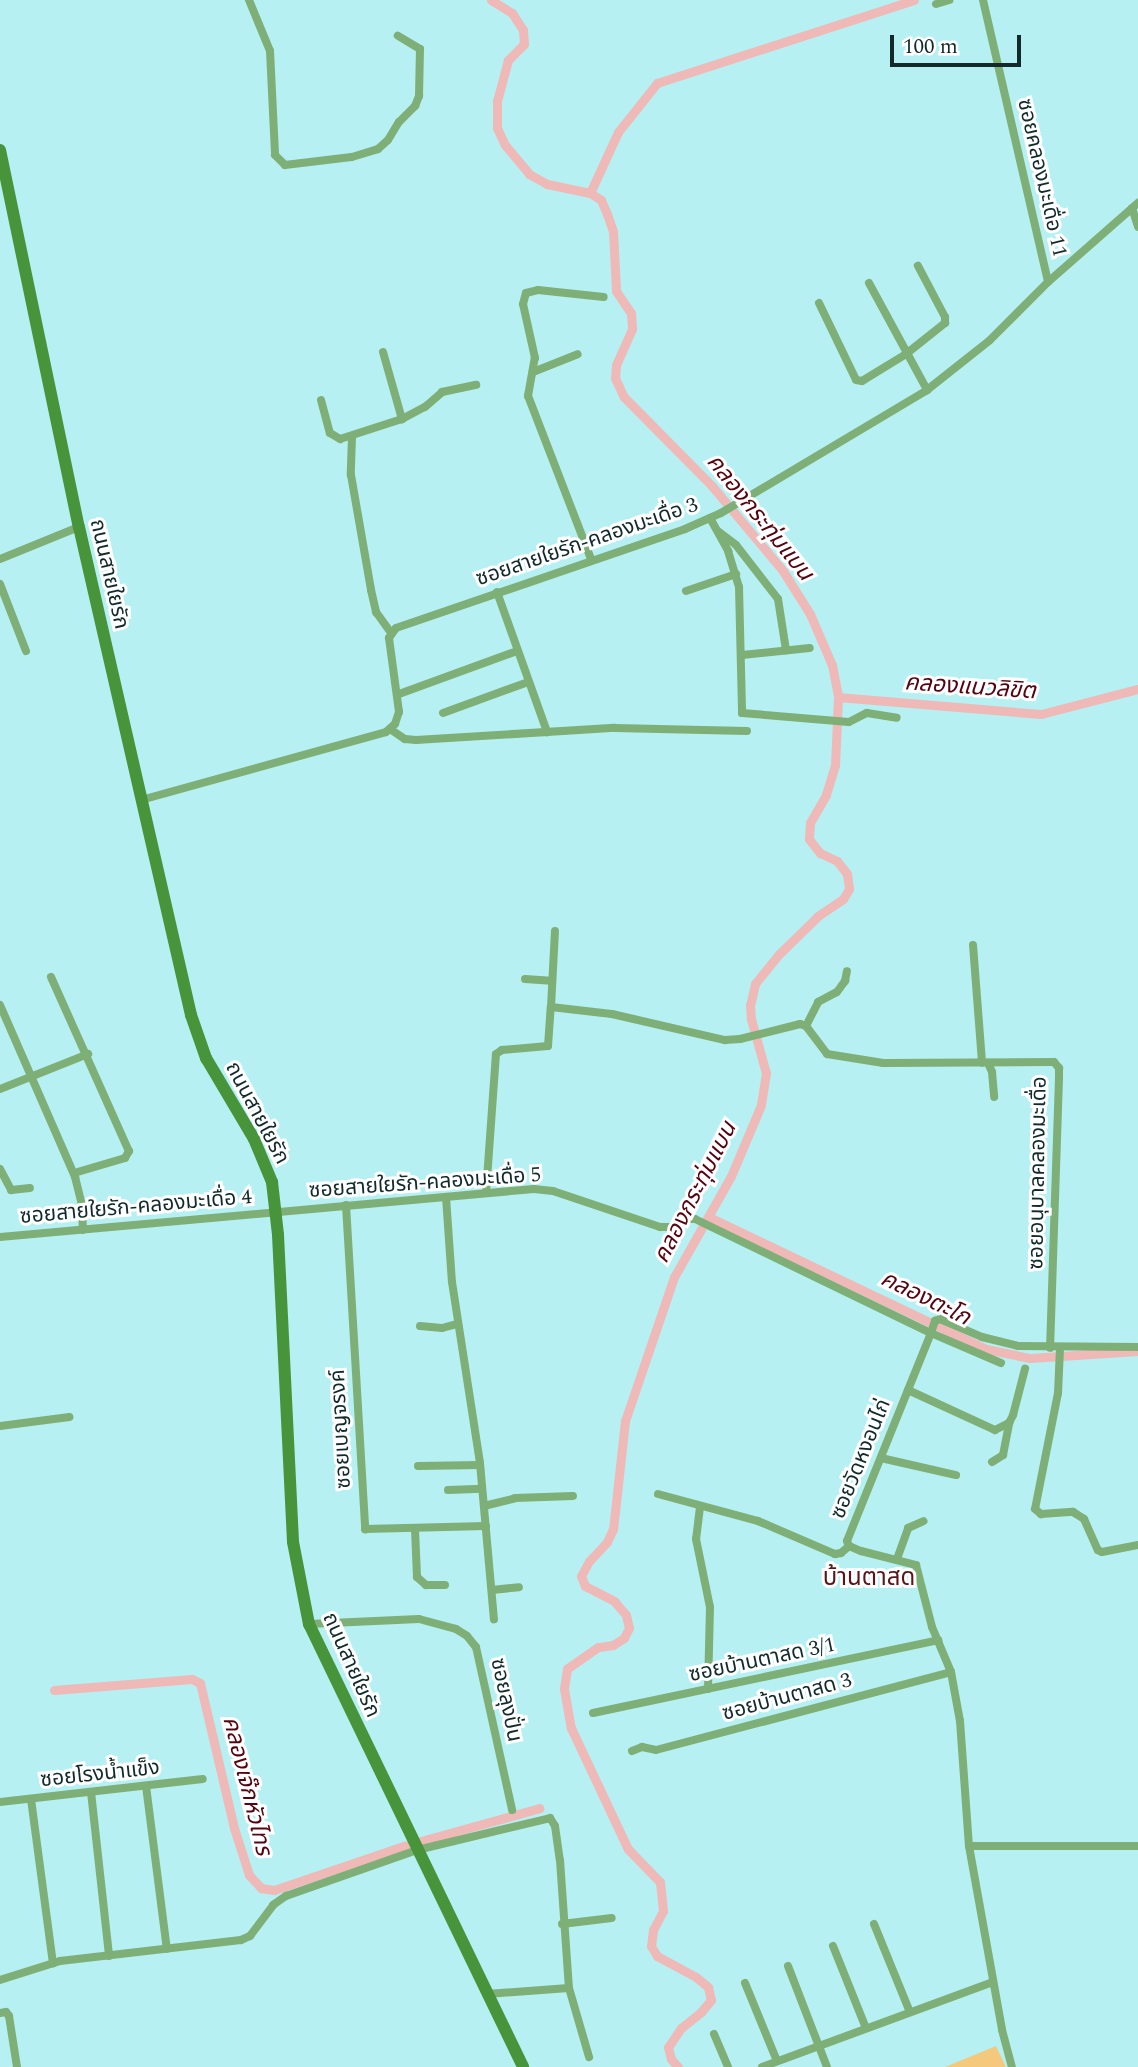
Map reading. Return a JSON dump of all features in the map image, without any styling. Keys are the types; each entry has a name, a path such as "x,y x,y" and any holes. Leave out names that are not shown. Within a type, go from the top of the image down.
{"street":[{"path":"249,0 270,51 275,155 285,165 352,158 377,149 388,141 398,122 415,106 419,96 420,49 398,36"},
{"path":"936,4 949,0"},
{"name":"ซอยคลองมะเดื่อ 11","path":"983,0 1048,282"},
{"name":"ถนนสายใยรัก","path":"0,150 79,527 197,1037 214,1073 265,1163 272,1182 293,1542 309,1625 523,2067"},
{"path":"1135,206 1138,227"},
{"name":"ซอยสายใยรัก-คลองมะเดื่อ 3","path":"391,633 497,592 710,518 735,505 926,390 990,340 1048,282 1135,206"},
{"path":"819,303 856,380 862,381 906,354 945,323 945,317 918,266"},
{"path":"869,283 926,390"},
{"path":"591,559 528,396 535,358 523,303 526,293 538,289 604,297"},
{"path":"383,352 402,419"},
{"path":"533,372 578,354"},
{"path":"321,400 330,433 334,438 352,437 402,419 425,407 442,392 476,385"},
{"path":"141,800 390,729 399,712 399,694 391,633 376,612 371,590 351,475 352,437"},
{"path":"710,518 736,574 741,600 742,713 849,722 867,713 897,718"},
{"path":"0,559 79,527"},
{"path":"719,533 736,545 778,598 786,650"},
{"path":"686,591 736,574"},
{"path":"0,584 26,651"},
{"path":"497,592 547,732"},
{"path":"742,655 810,648"},
{"path":"399,694 516,651"},
{"path":"443,713 528,682"},
{"path":"390,729 405,739 416,740 615,728 747,731"},
{"path":"486,1193 496,1054 502,1050 548,1046 555,931"},
{"path":"973,945 985,1063 992,1072 994,1097"},
{"path":"551,1007 612,1014 707,1038 740,1039 794,1024 806,1026 818,1002 837,992 845,981 847,971"},
{"path":"51,977 88,1054 129,1151 125,1158 74,1173"},
{"path":"525,979 551,981"},
{"path":"0,1005 74,1173 82,1205 83,1230"},
{"name":"ซอยอนุบาลคลองมะเดื่อ","path":"806,1026 827,1054 842,1058 883,1063 1049,1061 1059,1068 1050,1348"},
{"path":"0,1089 88,1054"},
{"path":"0,1169 11,1190 30,1188"},
{"name":"ซอยสายใยรัก-คลองมะเดื่อ 5","path":"275,1211 534,1189 553,1191 660,1227 673,1227 688,1219 695,1219 931,1331"},
{"path":"446,1197 457,1324 480,1465 494,1619"},
{"name":"ซอยเบญจรงค์","path":"346,1205 364,1527 368,1530 486,1526"},
{"name":"ซอยสายใยรัก-คลองมะเดื่อ 4","path":"0,1237 275,1211"},
{"name":"ซอยวัดหงอนไก่","path":"1012,2067 993,1982 969,1846 957,1699 951,1672 938,1640 916,1565 849,1546 847,1541 935,1321 940,1319 982,1337 1018,1346 1050,1348"},
{"path":"421,1326 442,1328 457,1324"},
{"path":"931,1331 1001,1363"},
{"path":"1050,1348 1138,1347"},
{"path":"1060,1349 1061,1362 1035,1509 1041,1514 1073,1512 1084,1519 1098,1550 1102,1552 1138,1545"},
{"path":"992,1462 1003,1455 1009,1423 1025,1369"},
{"path":"908,1390 995,1430 1009,1423"},
{"path":"0,1426 69,1417"},
{"path":"881,1458 956,1475"},
{"path":"418,1466 480,1465"},
{"path":"448,1490 482,1489"},
{"path":"658,1494 758,1521 835,1554 841,1553 849,1546"},
{"path":"484,1506 515,1498 573,1496"},
{"path":"700,1507 696,1539 710,1607 708,1689"},
{"path":"897,1559 908,1528 924,1521"},
{"path":"415,1529 417,1577 426,1585 445,1585"},
{"path":"492,1590 519,1587"},
{"name":"ซอยลุงปั่น","path":"309,1625 419,1619 456,1629 467,1636 476,1647 512,1810"},
{"name":"ซอยบ้านตาสด 3/1","path":"593,1713 938,1640"},
{"name":"ซอยบ้านตาสด 3","path":"632,1751 642,1747 656,1750 951,1672"},
{"name":"ซอยโรงน้ำแข็ง","path":"0,1802 203,1779"},
{"path":"146,1786 167,1949"},
{"path":"91,1792 109,1956"},
{"path":"31,1799 53,1964"},
{"path":"0,1980 53,1964 242,1940 256,1928 273,1905 286,1896 417,1850 550,1818 555,1826 560,1860 562,1924 569,1988 589,2057"},
{"path":"969,1846 1138,1846"},
{"path":"562,1924 612,1918"},
{"path":"874,1924 910,2011"},
{"path":"833,1946 866,2028"},
{"path":"788,1966 827,2067"},
{"path":"762,2067 993,1982"},
{"path":"745,1983 775,2063"},
{"path":"487,1994 569,1988"},
{"path":"0,2013 9,2016 18,2067"},
{"path":"714,2034 728,2067"}],"shaded area":[{"path":"996,2046 1006,2067 945,2067"}],"waterway":[{"name":"คลองกระทุ่มแบน","path":"491,0 512,13 523,30 524,44 508,60 497,101 497,128 505,145 529,174 547,184 590,193 601,200 613,231 616,291 631,313 632,329 616,365 615,378 624,397 712,486 783,571 810,614 832,665 838,697 835,765 826,795 810,823 809,839 820,853 837,861 847,874 849,889 843,899 818,916 779,954 755,984 750,1005 751,1019 766,1073 761,1105 731,1176 674,1277 625,1421 613,1529 607,1542 589,1561 581,1576 585,1586 614,1601 626,1615 629,1628 624,1638 613,1645 598,1647 567,1669 564,1689 571,1728 628,1849 660,1882 663,1911 653,1930 651,1946 657,1956 696,1977 708,1987 711,2000 681,2028 668,2047 671,2059 678,2067"},
{"path":"590,193 618,132 657,83 914,0"},
{"name":"คลองแนวลิขิต","path":"838,697 1041,714 1138,689"},
{"name":"คลองตะโก","path":"709,1217 986,1349 1030,1358 1138,1351"},
{"name":"คลองเจ๊กหัวไทร","path":"54,1690 192,1679 200,1683 234,1828 249,1875 261,1888 274,1890 406,1845"},
{"name":"คลองเจ๊กหัวไทร","path":"421,1841 540,1808"}],"district":[{"name":"บ้านตาสด","path":"869,1579"}]}
